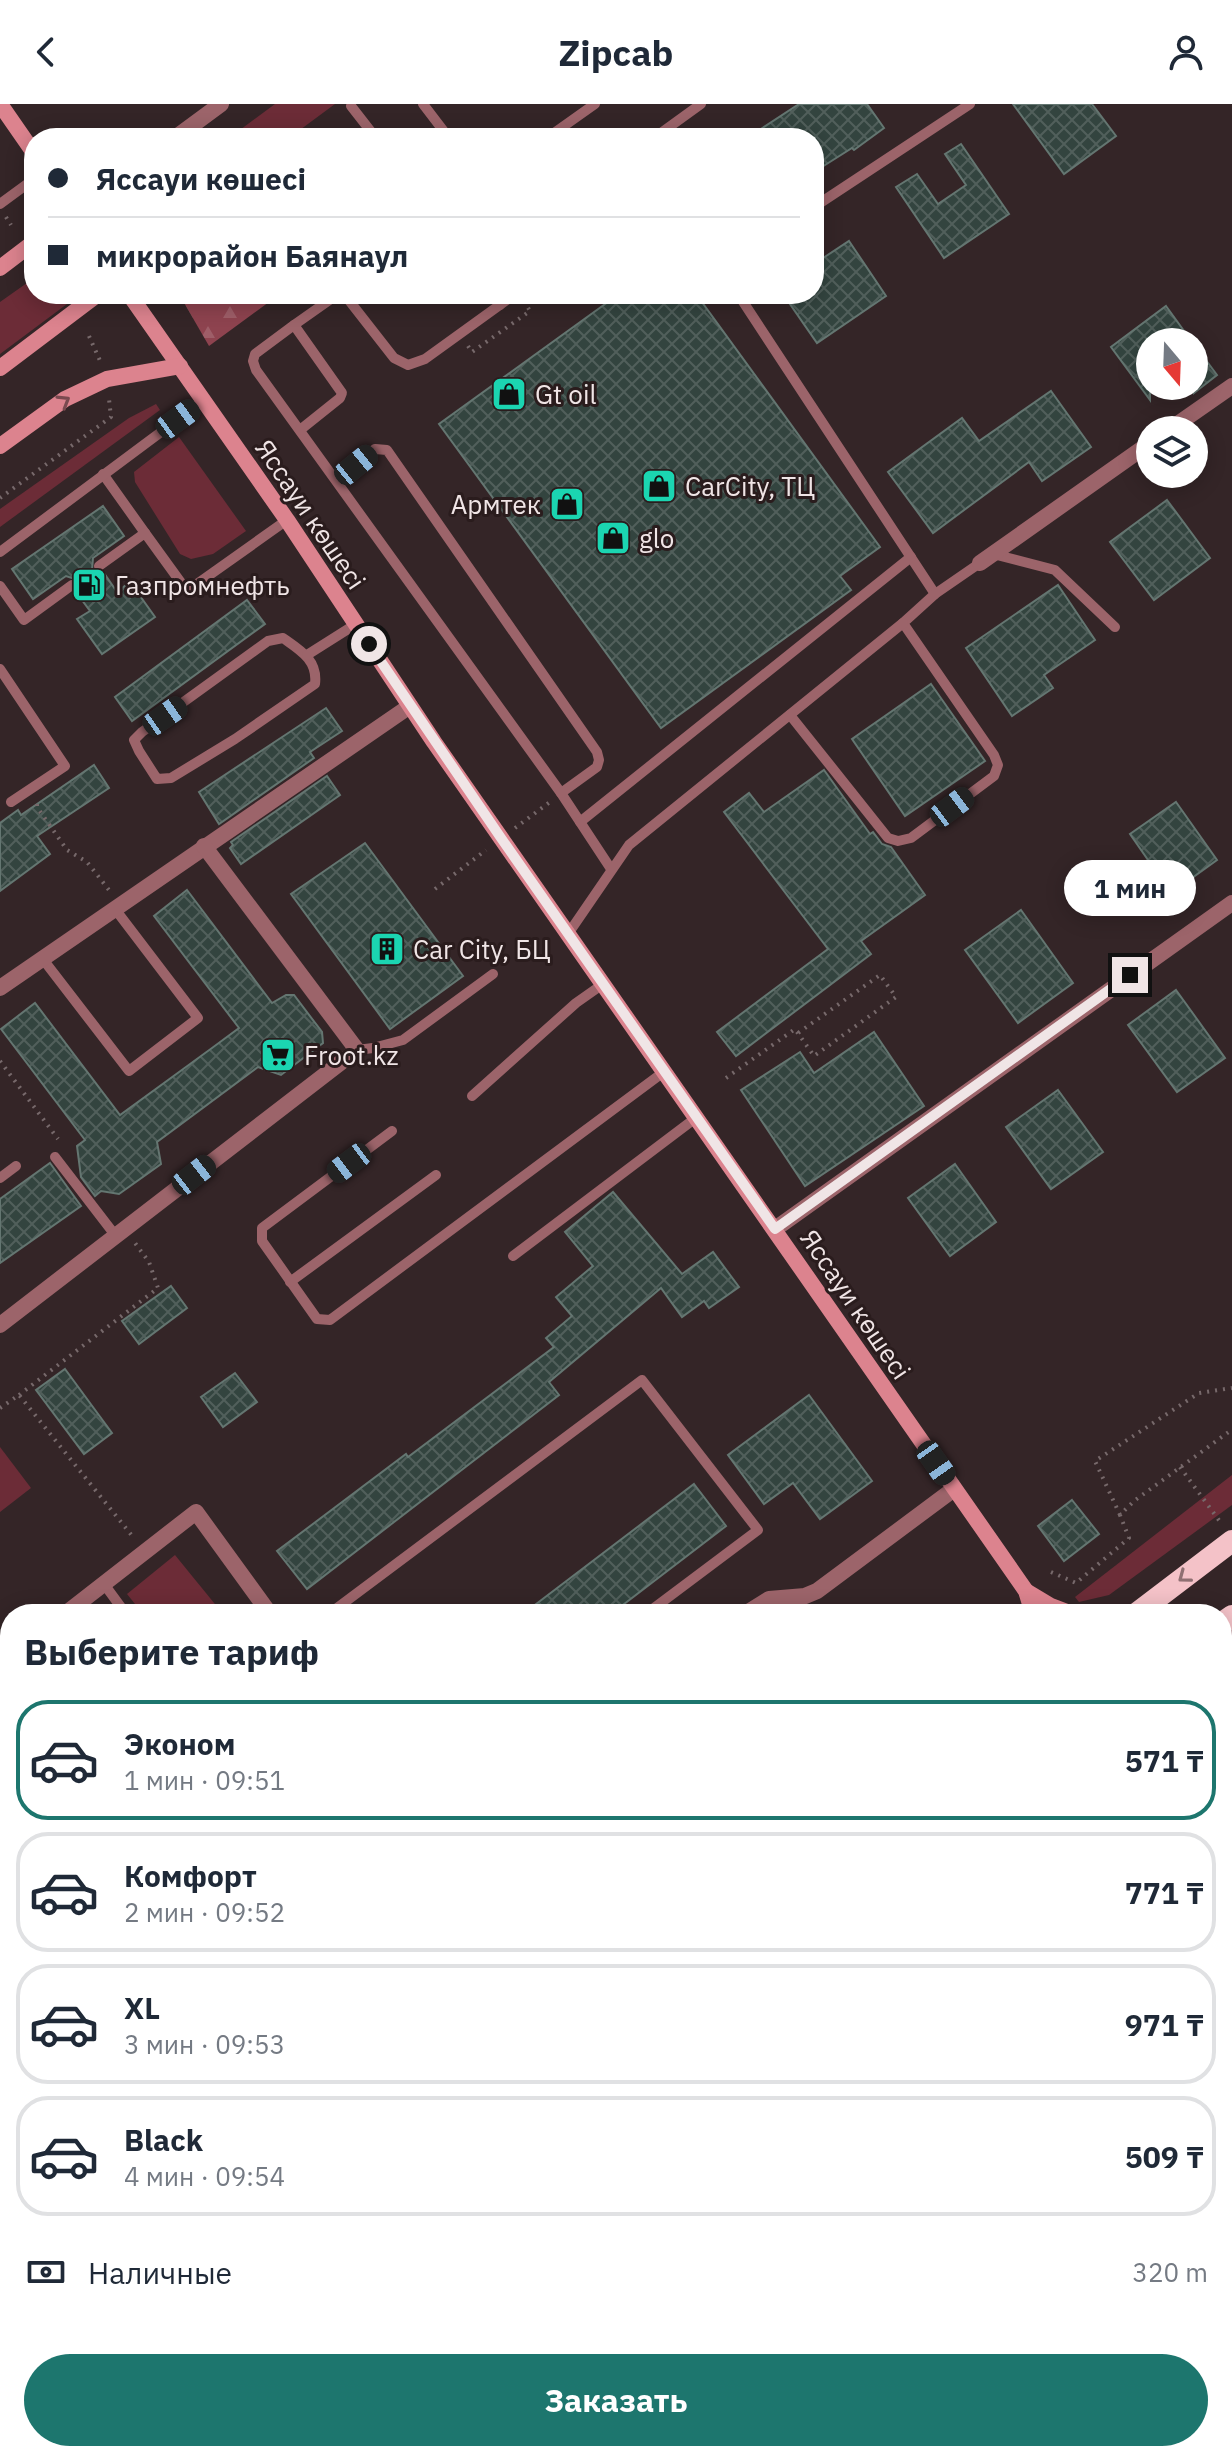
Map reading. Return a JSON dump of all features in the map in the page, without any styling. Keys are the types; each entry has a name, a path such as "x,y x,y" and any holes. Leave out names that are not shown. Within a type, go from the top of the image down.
{"highway":[{"path":"1148,1604 1228,1534"}],"main road":[{"path":"0,104 24,139"},
{"path":"0,268 24,250"},
{"path":"0,368 85,304"},
{"name":"Яссауи көшесі","path":"136,304 287,520 410,706 1026,1591"},
{"path":"0,446 65,399 107,379 180,366"},
{"path":"1026,1591 1030,1604"},
{"path":"1026,1591 1048,1604"}],"street":[{"path":"189,128 221,104"},
{"path":"1189,416 1232,386"},
{"path":"987,558 1136,453"},
{"path":"0,988 410,706"},
{"path":"0,1325 357,1050 204,846"},
{"path":"775,1229 1232,903"},
{"path":"758,1604 817,1591 954,1489"},
{"path":"78,1604 196,1512 263,1604"}],"lane":[{"path":"423,104 441,128"},
{"path":"561,128 595,104"},
{"path":"668,128 701,104"},
{"path":"824,200 970,104"},
{"path":"351,106 368,128"},
{"path":"0,204 24,186"},
{"path":"326,304 255,354 253,361 256,370 561,793 611,869"},
{"path":"349,304 394,358 408,365 425,359 500,305"},
{"path":"745,304 935,594"},
{"path":"294,325 342,393 340,398 300,430"},
{"path":"0,552 204,400"},
{"path":"336,480 375,449 387,450 597,752 597,767 561,793"},
{"path":"103,474 187,591 287,520"},
{"path":"99,566 145,533"},
{"path":"580,822 911,557"},
{"path":"568,934 629,845 935,594 987,558 1055,570 1115,627"},
{"path":"0,586 24,620 72,585"},
{"path":"790,715 888,838 898,841 911,838 994,776 998,765 994,755 903,623"},
{"path":"307,655 356,624"},
{"path":"283,638 307,655 316,672 315,684 171,778 157,779 134,740 142,732 268,641 283,638"},
{"path":"0,669 65,766 11,802"},
{"path":"42,958 129,1071 198,1018 117,907"},
{"path":"357,1050 403,1040 493,974"},
{"path":"472,1096 576,1003 603,984"},
{"path":"392,1131 262,1228 262,1241 317,1319 330,1320 665,1071"},
{"path":"513,1256 697,1117"},
{"path":"55,1157 115,1235"},
{"path":"0,1178 16,1166"},
{"path":"290,1282 436,1175"},
{"path":"342,1604 642,1380 758,1530 659,1604"},
{"path":"104,1584 119,1604"}],"path":[{"path":"466,343 472,352 530,311 524,304"},
{"path":"0,498 111,417 107,379 89,336"},
{"path":"39,784 37,807 67,850 87,862 117,907"},
{"path":"726,1078 795,1029 814,1056 896,997 880,975 798,1033"},
{"path":"1051,1572 1076,1583 1129,1538 1095,1461 1199,1393 1232,1388"},
{"path":"0,1408 19,1395 145,1551"},
{"path":"1120,1515 1134,1501 1230,1431"},
{"path":"1180,1467 1228,1534"}],"shaded area":[{"path":"275,104 335,104 303,128 243,128"},
{"path":"24,285 24,304 67,304 0,354 0,302"},
{"path":"156,404 160,410 0,527 0,509 129,418"},
{"path":"179,437 246,531 213,554 191,559 180,554 135,482 134,472"},
{"path":"0,1447 31,1488 0,1512"},
{"path":"1232,1475 1232,1505 1109,1595 1079,1602 1075,1597"},
{"path":"175,1555 215,1604 135,1604 127,1594"}],"green space":[{"path":"185,304 266,304 209,346"}],"building":[{"path":"799,104 867,104 884,128 854,150 852,148 824,166 824,128 762,128"},
{"path":"1013,104 1092,104 1116,136 1064,174"},
{"path":"961,144 1009,214 944,258 896,187 917,174 938,204 966,185 945,154"},
{"path":"849,241 886,296 817,343 790,304 824,304 824,257"},
{"name":"CarCity, ТЦ","path":"605,304 703,304 880,547 840,576 851,590 661,728 439,424"},
{"path":"1166,306 1182,328 1136,328"},
{"path":"1136,328 1136,381 1111,347"},
{"path":"1208,363 1217,375 1208,382"},
{"path":"1051,391 1091,447 1042,481 1029,462 933,533 888,472 962,418 979,441"},
{"path":"1167,500 1210,558 1154,600 1110,542"},
{"path":"103,506 124,536 93,558 92,570 96,574 104,573 117,592 130,582 155,617 102,654 77,619 90,611 76,592 80,585 78,580 66,576 33,599 12,569"},
{"path":"1058,585 1095,640 1044,675 1053,688 1012,716 966,648"},
{"path":"247,600 265,624 132,721 115,697"},
{"path":"931,684 985,761 905,816 852,739"},
{"path":"326,708 342,731 310,752 314,758 219,824 199,792"},
{"path":"94,765 109,788 37,836 50,854 0,891 0,823 18,810 21,815"},
{"path":"824,770 870,834 873,832 882,844 891,847 925,895 861,941 871,954 736,1056 717,1032 828,949 724,812 749,793 764,812"},
{"path":"327,776 340,795 241,864 230,848 233,845 231,842"},
{"path":"1176,802 1217,860 1171,893 1130,834"},
{"name":"Car City, БЦ","path":"365,843 463,976 390,1029 291,894"},
{"path":"187,890 272,1003 286,995 294,995 322,1032 323,1043 281,1075 258,1067 157,1142 161,1164 119,1194 101,1191 95,1196 81,1177 77,1146 85,1140 1,1029 35,1003 120,1115 239,1028 154,916"},
{"path":"1021,910 1073,983 1018,1023 965,950"},
{"path":"1176,990 1225,1058 1177,1092 1128,1025"},
{"path":"874,1032 924,1106 805,1186 741,1090 800,1052 814,1073"},
{"path":"1058,1090 1103,1152 1051,1189 1006,1127"},
{"path":"50,1163 81,1206 0,1263 0,1199"},
{"path":"955,1164 996,1222 950,1256 908,1198"},
{"path":"613,1192 682,1274 713,1252 739,1287 709,1308 704,1301 682,1317 661,1288 549,1382 559,1395 307,1589 277,1551 554,1347 546,1338 572,1316 556,1297 593,1266 565,1232"},
{"path":"171,1286 187,1308 139,1344 122,1321"},
{"path":"65,1369 112,1433 84,1454 36,1390"},
{"path":"235,1373 257,1402 223,1427 201,1397"},
{"path":"809,1395 872,1481 820,1519 793,1483 764,1504 728,1455"},
{"path":"694,1484 726,1526 624,1604 536,1604"},
{"path":"1072,1500 1099,1534 1064,1561 1038,1526"}],"place":[{"name":"Gt oil","path":"509,394"},
{"name":"CarCity, ТЦ","path":"659,486"},
{"name":"Армтек","path":"567,504"},
{"name":"glo","path":"613,538"},
{"name":"Газпромнефть","path":"89,585"},
{"name":"Car City, БЦ","path":"387,949"},
{"name":"Froot.kz","path":"278,1055"}],"route":[{"path":"369,644 434,742 775,1229 1130,975"}]}
